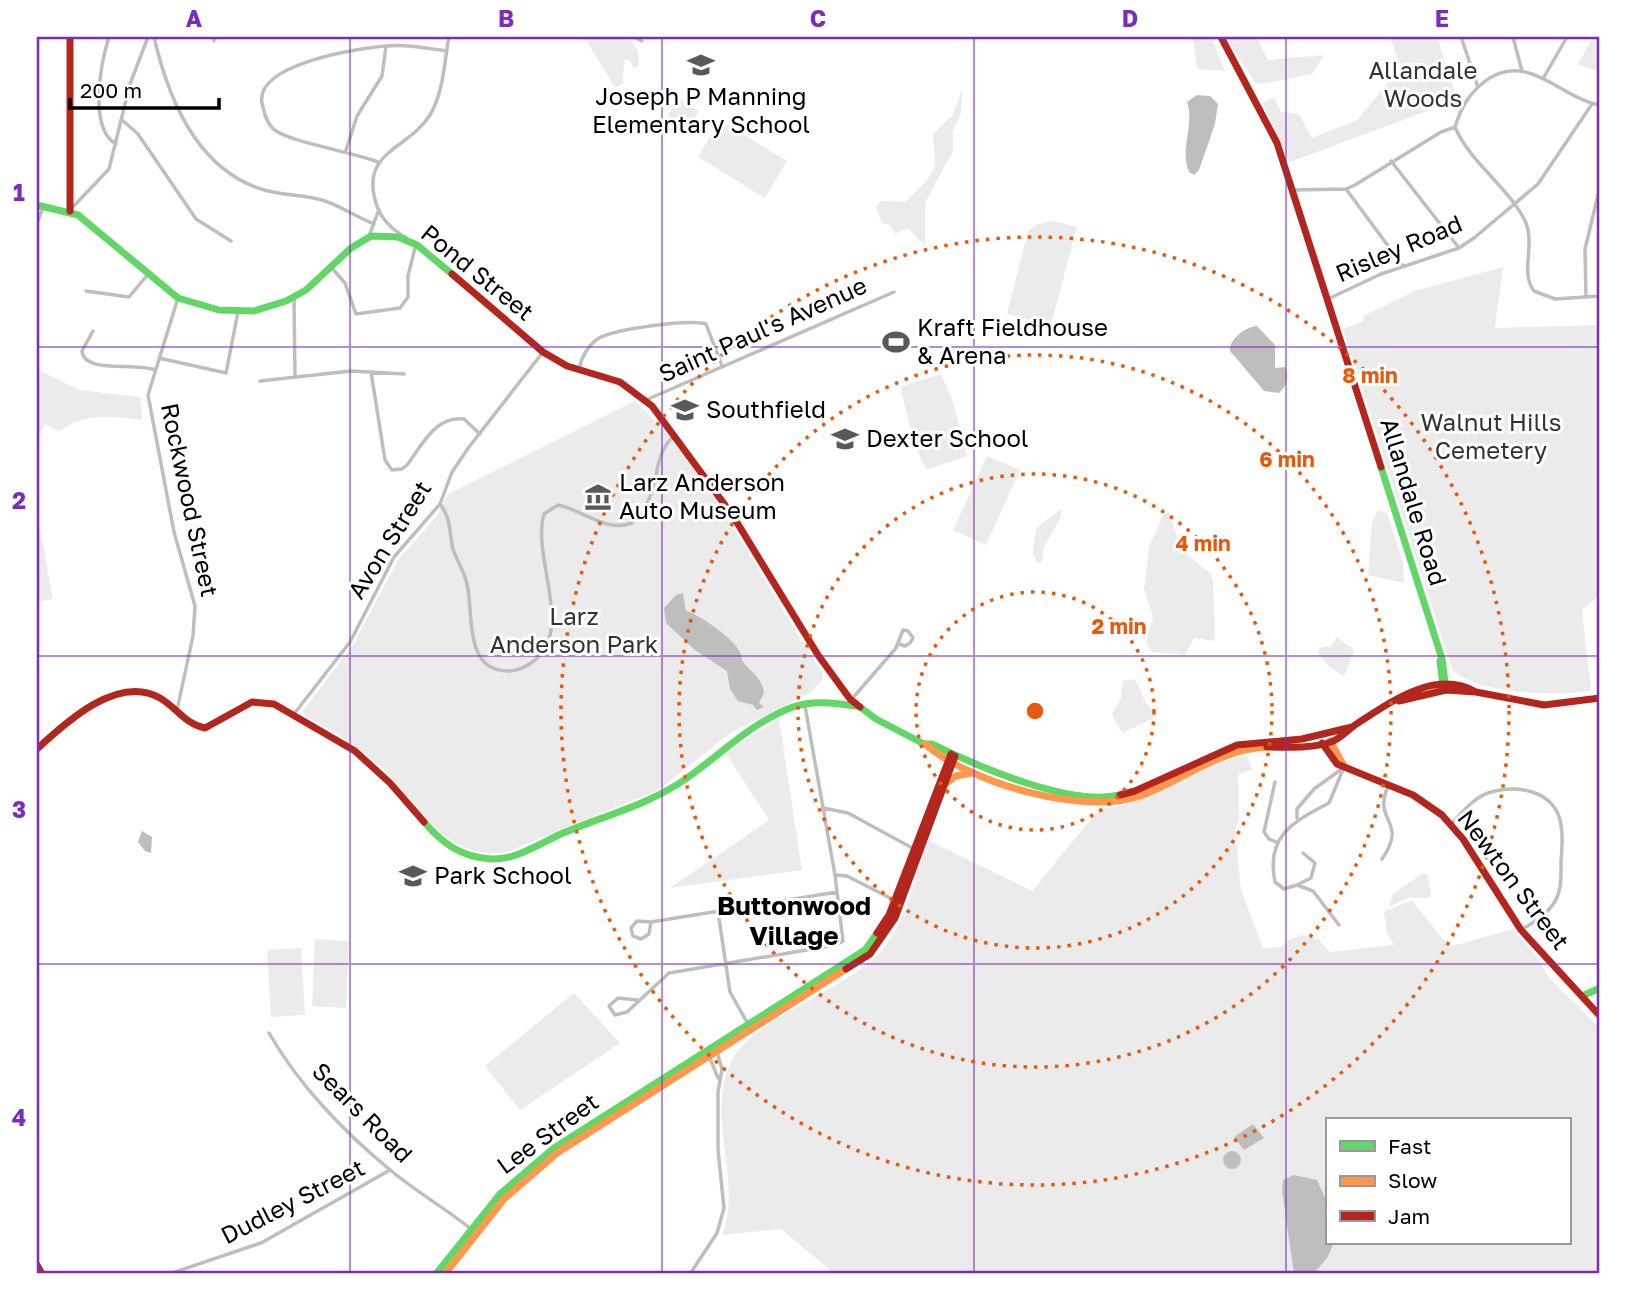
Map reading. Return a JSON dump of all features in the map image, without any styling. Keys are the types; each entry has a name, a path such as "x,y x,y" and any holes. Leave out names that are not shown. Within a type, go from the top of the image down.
{"main road":[{"path":"70,37 70,211"},
{"name":"Allandale Road","path":"1221,37 1270,126 1284,166 1439,651 1444,685"},
{"path":"40,205 70,211 178,298 198,306 238,312 269,307 294,297 351,248 368,239"},
{"name":"Pond Street","path":"368,239 392,236 417,245 543,352 579,369 620,382 644,398"},
{"path":"644,398 733,516 818,655 854,703 925,744 930,751 1068,792 1110,797 1135,791 1237,745 1325,739"},
{"path":"951,758 974,773 1061,798 1104,804 1136,797 1238,751 1325,739 1399,701 1444,685 1466,685 1476,692 1544,705 1600,698"},
{"path":"37,749 79,712 110,698 142,691 160,698 198,727 205,728 246,704 259,701 294,714 339,740 369,763 442,843 466,854 492,859 517,855 561,834 653,799 687,778 739,736 786,710 824,702 854,703"},
{"name":"Newton Street","path":"1325,739 1332,759 1344,767 1389,784 1426,803 1451,824 1521,930 1600,1016"},
{"path":"915,850 951,758"},
{"path":"915,850 951,758"},
{"path":"942,786 957,776 974,773"},
{"name":"Lee Street","path":"436,1274 473,1230 551,1158 712,1052 870,954 890,929 915,850"},
{"path":"1582,996 1600,988"},
{"name":"Lee Street","path":"445,1274 473,1230"},
{"path":"37,1265 43,1274"}],"street":[{"path":"109,37 100,81 100,108 102,126 108,138 116,144"},
{"path":"70,211 104,178 116,144 135,68 148,37"},
{"path":"154,37 178,107 202,150 216,165 259,189 326,201 374,224"},
{"path":"331,267 345,283 356,314 393,312 400,308 408,297 408,276 417,245 392,230 378,212 373,193 373,177 378,162 428,118 441,88 449,37"},
{"path":"634,37 642,41"},
{"path":"1461,37 1478,87"},
{"path":"1513,37 1522,71"},
{"path":"1544,78 1567,37"},
{"path":"378,162 346,150 276,131 264,114 262,91 270,79 287,68 386,46 446,51"},
{"path":"346,150 358,116 382,76 386,46"},
{"path":"1292,190 1346,189 1441,132 1455,127 1465,102 1478,87 1498,73 1522,71 1544,78 1592,104 1600,105"},
{"name":"Risley Road","path":"1328,299 1403,266 1459,248 1514,206 1549,170 1592,104"},
{"path":"122,120 138,134 196,219 231,241"},
{"path":"1455,127 1526,223 1529,236 1528,279 1534,291 1547,299 1600,296"},
{"path":"1391,161 1459,248"},
{"path":"1586,297 1585,249 1600,187"},
{"path":"1346,189 1403,266"},
{"path":"37,223 40,205"},
{"path":"368,239 378,212"},
{"path":"86,291 129,298 149,273"},
{"name":"Saint Paul's Avenue","path":"644,398 894,292"},
{"path":"294,297 295,376"},
{"name":"Rockwood Street","path":"177,712 196,614 174,532 149,407 149,388 178,298"},
{"path":"159,358 226,373 238,312"},
{"path":"579,369 585,353 598,338 685,322 706,324 722,366"},
{"path":"93,331 82,351 85,361 90,365 143,365 155,370"},
{"name":"Avon Street","path":"294,714 350,642 394,557 440,504 452,472 543,352"},
{"path":"371,372 385,460 392,470 402,469 407,465 434,429 449,419 464,419 480,434"},
{"path":"260,381 295,376 371,372 404,374"},
{"path":"440,504 450,522 453,547 465,574 471,629 481,658 494,668 517,670 534,661 545,649 553,625 546,589 544,514 558,505 574,508 607,524 632,523 652,497 661,452 674,436"},
{"path":"854,703 899,644 903,630 908,631 913,638 910,643 905,646 899,644"},
{"path":"637,1000 618,998 609,1006 615,1015 622,1014 668,973 840,943 844,937 805,704"},
{"path":"1297,818 1297,809 1314,789 1344,767"},
{"path":"1303,853 1315,863 1311,878 1284,889 1275,882 1272,868 1278,843 1297,818 1329,803 1344,767"},
{"path":"1275,782 1264,831 1269,839 1278,843"},
{"path":"1382,859 1394,842 1393,831 1383,809 1389,784"},
{"path":"1451,824 1487,793 1504,791 1536,793 1545,797 1558,812 1562,846 1559,893 1548,910 1521,930"},
{"path":"823,808 848,813 915,850"},
{"path":"835,875 847,876 898,902"},
{"path":"1297,885 1312,891 1339,925"},
{"path":"650,922 649,933 645,937 641,939 633,936 631,928 637,921 650,922 837,892"},
{"path":"718,912 724,963 732,998 750,1028"},
{"name":"Sears Road","path":"269,1034 282,1055 322,1104 390,1170 473,1230"},
{"path":"712,1052 719,1080"},
{"path":"690,1274 717,1233 724,1208 718,1150 719,1080 722,1069 712,1052"},
{"name":"Dudley Street","path":"169,1274 261,1243 390,1170"}],"green space":[{"path":"584,37 628,37 638,51 639,66 634,68 629,60 624,60 623,83 618,87 614,86"},
{"path":"1193,37 1211,37 1225,71 1197,69"},
{"path":"1226,37 1257,37 1268,60 1324,55 1312,74 1255,83"},
{"name":"Allandale Woods","path":"1390,37 1437,37 1457,100 1290,162 1262,103 1274,98 1281,112 1299,114 1312,138 1357,120 1401,67"},
{"path":"1593,37 1600,37 1600,72 1578,64"},
{"path":"962,89 961,113 953,131 953,151 925,203 925,245 907,228 895,234 890,225 882,223 876,207 881,201 905,202 928,179 935,166 933,134 953,115"},
{"path":"678,98 699,111 686,135 664,122"},
{"path":"720,120 787,161 765,198 698,157"},
{"path":"1053,221 1077,227 1051,325 1007,314 1028,231 1036,225"},
{"name":"Walnut Hills Cemetery","path":"1503,267 1495,328 1600,325 1600,595 1582,610 1591,691 1538,693 1497,689 1463,678 1452,669 1343,329 1364,321 1363,316 1415,291"},
{"path":"37,369 79,390 140,397 142,420 89,418 59,431 45,424 37,443"},
{"path":"941,374 953,402 967,456 926,470 914,443 901,389 902,386"},
{"name":"Larz Anderson Park","path":"635,401 662,429 712,495 822,672 823,679 810,693 732,732 658,790 507,852 485,853 467,848 436,829 375,762 346,740 304,715 303,711 353,645 398,560 436,517 448,494"},
{"path":"987,456 1020,470 986,545 953,530"},
{"path":"1061,509 1061,517 1044,547 1042,562 1037,562 1033,555 1036,528"},
{"path":"1378,510 1387,513 1403,562 1404,583 1368,575 1372,523"},
{"path":"1169,512 1181,550 1211,574 1213,581 1215,641 1194,638 1185,655 1152,652 1146,642 1153,617 1144,589 1149,547 1164,513"},
{"path":"37,529 40,529 53,599 37,602"},
{"path":"1337,637 1354,650 1344,677 1326,664 1318,652 1320,648 1331,646"},
{"path":"1135,679 1147,704 1158,716 1122,733 1112,714 1121,698 1123,681"},
{"path":"779,719 802,870 670,888 769,820 725,752"},
{"path":"1247,755 1252,769 1238,775 1239,820 1235,828 1241,890 1263,948 1281,947 1290,939 1302,935 1318,939 1330,952 1394,945 1387,933 1384,912 1412,900 1449,947 1513,929 1540,961 1550,979 1600,1028 1600,1274 835,1274 781,1229 722,1235 729,1193 722,1104 724,1083 731,1062 743,1046 760,1031 848,977 884,948 905,910 928,840 1032,891 1100,808 1138,801 1210,767"},
{"path":"1423,873 1427,874 1431,895 1429,898 1408,898 1389,907 1393,894"},
{"path":"315,939 349,941 346,1008 312,1006"},
{"path":"301,948 305,1015 271,1017 267,950"},
{"path":"574,993 620,1043 520,1110 485,1066"}],"shaded area":[{"path":"1197,95 1210,96 1218,104 1215,124 1199,170 1194,175 1189,172 1186,163 1189,119 1187,102"},
{"path":"1257,326 1275,345 1275,368 1285,367 1287,378 1279,393 1264,391 1230,351 1232,342 1239,334"},
{"path":"683,593 686,611 716,628 740,652 744,663 761,683 764,693 759,703 764,707 757,710 753,705 738,701 730,689 727,671 695,650 666,623 664,608 676,595"},
{"path":"142,831 152,837 151,853 145,851 138,842"},
{"path":"1253,1124 1264,1138 1244,1150 1234,1137"},
{"path":"1232,1151 1238,1154 1241,1160 1238,1166 1232,1169 1226,1166 1223,1160 1226,1154"},
{"path":"1294,1175 1317,1180 1326,1200 1326,1244 1334,1244 1327,1258 1313,1274 1294,1274 1282,1190 1283,1180"}],"traffic: fast":[{"path":"37,205 78,215 178,298 219,310 254,311 286,301 306,290 351,248 371,236 398,237 417,245 452,274"},
{"path":"1381,467 1442,659 1446,690"},
{"path":"1440,661 1443,686"},
{"path":"424,822 438,837 462,852 480,858 509,857 657,796 687,778 750,730 778,713 808,703 856,706"},
{"path":"860,707 876,719 924,744 932,744 1024,782 1076,795 1120,795"},
{"path":"436,1274 500,1194 554,1148 865,950 877,933"},
{"path":"1582,996 1600,988"}],"traffic: slow":[{"path":"1330,741 1344,766"},
{"path":"925,744 970,772 998,783 1060,799 1091,802 1119,801 1143,795 1218,759 1250,749 1267,747"},
{"path":"945,784 956,776 971,773"},
{"path":"445,1274 504,1199 557,1153 846,969"}],"traffic: jam":[{"path":"70,37 70,211"},
{"path":"1221,37 1277,143 1381,467"},
{"path":"452,274 543,352 567,366 620,382 652,406 733,516 818,655 850,699 860,707"},
{"path":"1267,747 1307,747 1331,742 1400,697 1430,686 1461,686 1476,692"},
{"path":"1399,701 1446,690 1476,692 1544,705 1600,698"},
{"path":"37,749 94,704 127,692 144,692 160,698 186,719 205,728 252,702 274,704 355,751 390,783 424,822"},
{"path":"1120,795 1135,791 1237,745 1302,739 1352,727"},
{"path":"1322,743 1337,764 1413,795 1442,815 1463,839 1521,930 1600,1016"},
{"path":"877,933 889,915 951,754"},
{"path":"846,969 870,954 895,918 955,756"},
{"path":"37,1265 42,1274"}],"place":[{"name":"Joseph P Manning Elementary School","path":"701,65"},
{"name":"Kraft Fieldhouse & Arena","path":"896,342"},
{"name":"Southfield","path":"685,410"},
{"name":"Dexter School","path":"845,439"},
{"name":"Larz Anderson Auto Museum","path":"598,497"},
{"name":"Park School","path":"413,876"}],"district":[{"name":"Buttonwood Village","path":"794,920"}]}
